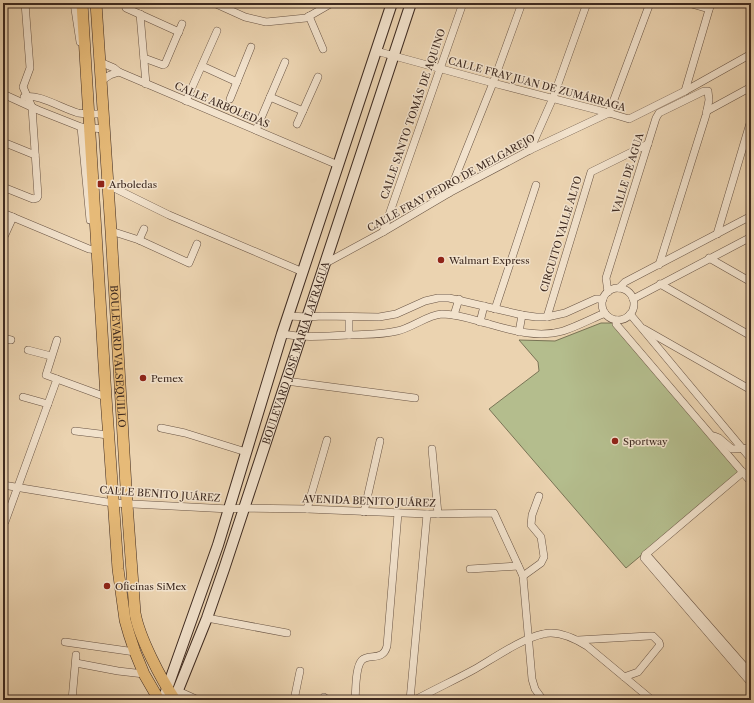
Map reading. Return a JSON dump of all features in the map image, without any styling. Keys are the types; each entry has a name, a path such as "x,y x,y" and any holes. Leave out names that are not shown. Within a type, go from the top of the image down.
{"main road":[{"name":"BOULEVARD VALSEQUILLO","path":"82,3 82,41 89,113 86,127 98,250 108,435 118,569 125,620 135,652 144,674 159,700"},
{"name":"BOULEVARD VALSEQUILLO","path":"96,3 127,504 136,619 150,654 173,696"},
{"name":"BOULEVARD JOSÉ MARÍA LAFRAGUA","path":"173,696 202,590 229,510 282,334 392,3"},
{"name":"BOULEVARD JOSÉ MARÍA LAFRAGUA","path":"163,700 173,696 207,618 411,3"}],"street":[{"path":"3,187 33,199 37,198 38,196 32,107 23,87 30,68 25,3"},
{"path":"74,3 82,41"},
{"path":"214,3 245,17 266,22 309,16 332,3"},
{"name":"CALLE SANTO TOMÁS DE AQUINO","path":"382,232 463,3"},
{"path":"449,193 493,83 522,3"},
{"path":"530,150 553,98 587,3"},
{"path":"609,113 650,3"},
{"path":"685,91 710,6 688,3"},
{"path":"126,8 179,32"},
{"path":"140,14 146,84"},
{"path":"309,16 322,49"},
{"path":"144,58 163,65 165,64 182,24"},
{"path":"186,100 217,31"},
{"path":"230,99 251,47"},
{"name":"CALLE FRAY JUAN DE ZUMÁRRAGA","path":"376,51 629,119 685,91 751,54"},
{"name":"CALLE ARBOLEDAS","path":"100,62 146,84 338,165"},
{"path":"256,130 285,62"},
{"path":"202,66 237,82"},
{"path":"101,81 110,75 119,72"},
{"path":"297,124 318,77"},
{"path":"659,265 707,111 751,87"},
{"name":"VALLE DE AGUA","path":"608,292 606,278 656,118 660,113 704,91 708,91 710,100 707,111"},
{"path":"3,94 32,107 86,127 104,129"},
{"path":"16,100 27,96 37,98 78,113 103,114"},
{"path":"270,97 303,111"},
{"name":"CALLE FRAY PEDRO DE MELGAREJO","path":"326,263 449,193 530,150 609,113"},
{"path":"717,234 751,120"},
{"path":"86,127 92,234"},
{"path":"3,142 35,155"},
{"name":"CIRCUITO VALLE ALTO","path":"547,317 591,172 648,144"},
{"path":"108,185 169,215 303,272"},
{"path":"495,309 536,185"},
{"path":"3,213 89,249 98,250"},
{"path":"619,288 625,282 751,216"},
{"path":"3,239 13,217"},
{"path":"139,240 144,229"},
{"path":"111,231 163,247 189,263 197,244"},
{"path":"633,299 751,237"},
{"path":"709,258 751,282"},
{"path":"660,284 751,336"},
{"path":"615,288 619,288 627,291 633,299 633,309 630,314 617,320 605,313 602,306 603,299 608,292 615,288"},
{"path":"288,316 379,317 396,314 425,301 438,298 459,299 522,315 547,317 565,313 596,299 603,299"},
{"path":"454,315 459,299"},
{"path":"480,322 484,306"},
{"path":"282,334 301,337 379,334 398,331 435,315 454,315 519,332 535,334 562,331 605,313"},
{"path":"630,314 746,449 751,460"},
{"path":"519,332 522,315"},
{"path":"349,317 349,335"},
{"path":"617,320 616,324 751,482"},
{"path":"640,327 751,390"},
{"path":"3,338 11,340"},
{"path":"57,340 46,375 106,397"},
{"path":"28,350 51,356"},
{"path":"6,522 17,487 57,379"},
{"path":"286,381 415,398"},
{"path":"23,397 48,404"},
{"path":"161,428 185,433 246,452"},
{"path":"75,431 108,435"},
{"path":"711,435 719,438 732,449 746,449"},
{"path":"306,509 327,440"},
{"path":"364,512 380,441"},
{"path":"432,449 438,514"},
{"path":"734,462 746,449"},
{"path":"743,472 646,554 644,558 751,683"},
{"name":"CALLE BENITO JUÁREZ","path":"3,486 113,503 229,510 244,508"},
{"path":"523,576 541,563 544,557 541,537 531,524 532,515 539,496"},
{"name":"AVENIDA BENITO JUÁREZ","path":"244,508 427,514 494,513 518,566"},
{"path":"355,700 360,662 365,658 382,654 386,650 398,513"},
{"path":"410,700 427,514"},
{"path":"646,554 751,674"},
{"path":"470,569 518,566 523,576 532,679 535,689 543,700"},
{"path":"207,618 287,633"},
{"path":"415,700 466,674 529,638 545,633 564,635 578,640 652,700"},
{"path":"578,640 653,636 660,645 638,672 624,677"},
{"path":"65,642 135,652"},
{"path":"72,700 76,655"},
{"path":"76,663 118,672 144,674"},
{"path":"294,700 300,671"},
{"path":"173,696 198,700"}],"green space":[{"name":"Sportway","path":"601,323 613,323 622,332 740,473 626,568 489,409 539,371 538,362 519,340 555,341"}],"place":[{"name":"Arboledas","path":"101,184"},
{"name":"Walmart Express","path":"441,260"},
{"name":"Pemex","path":"143,378"},
{"name":"Sportway","path":"615,441"},
{"name":"Oficinas SiMex","path":"107,586"}]}
